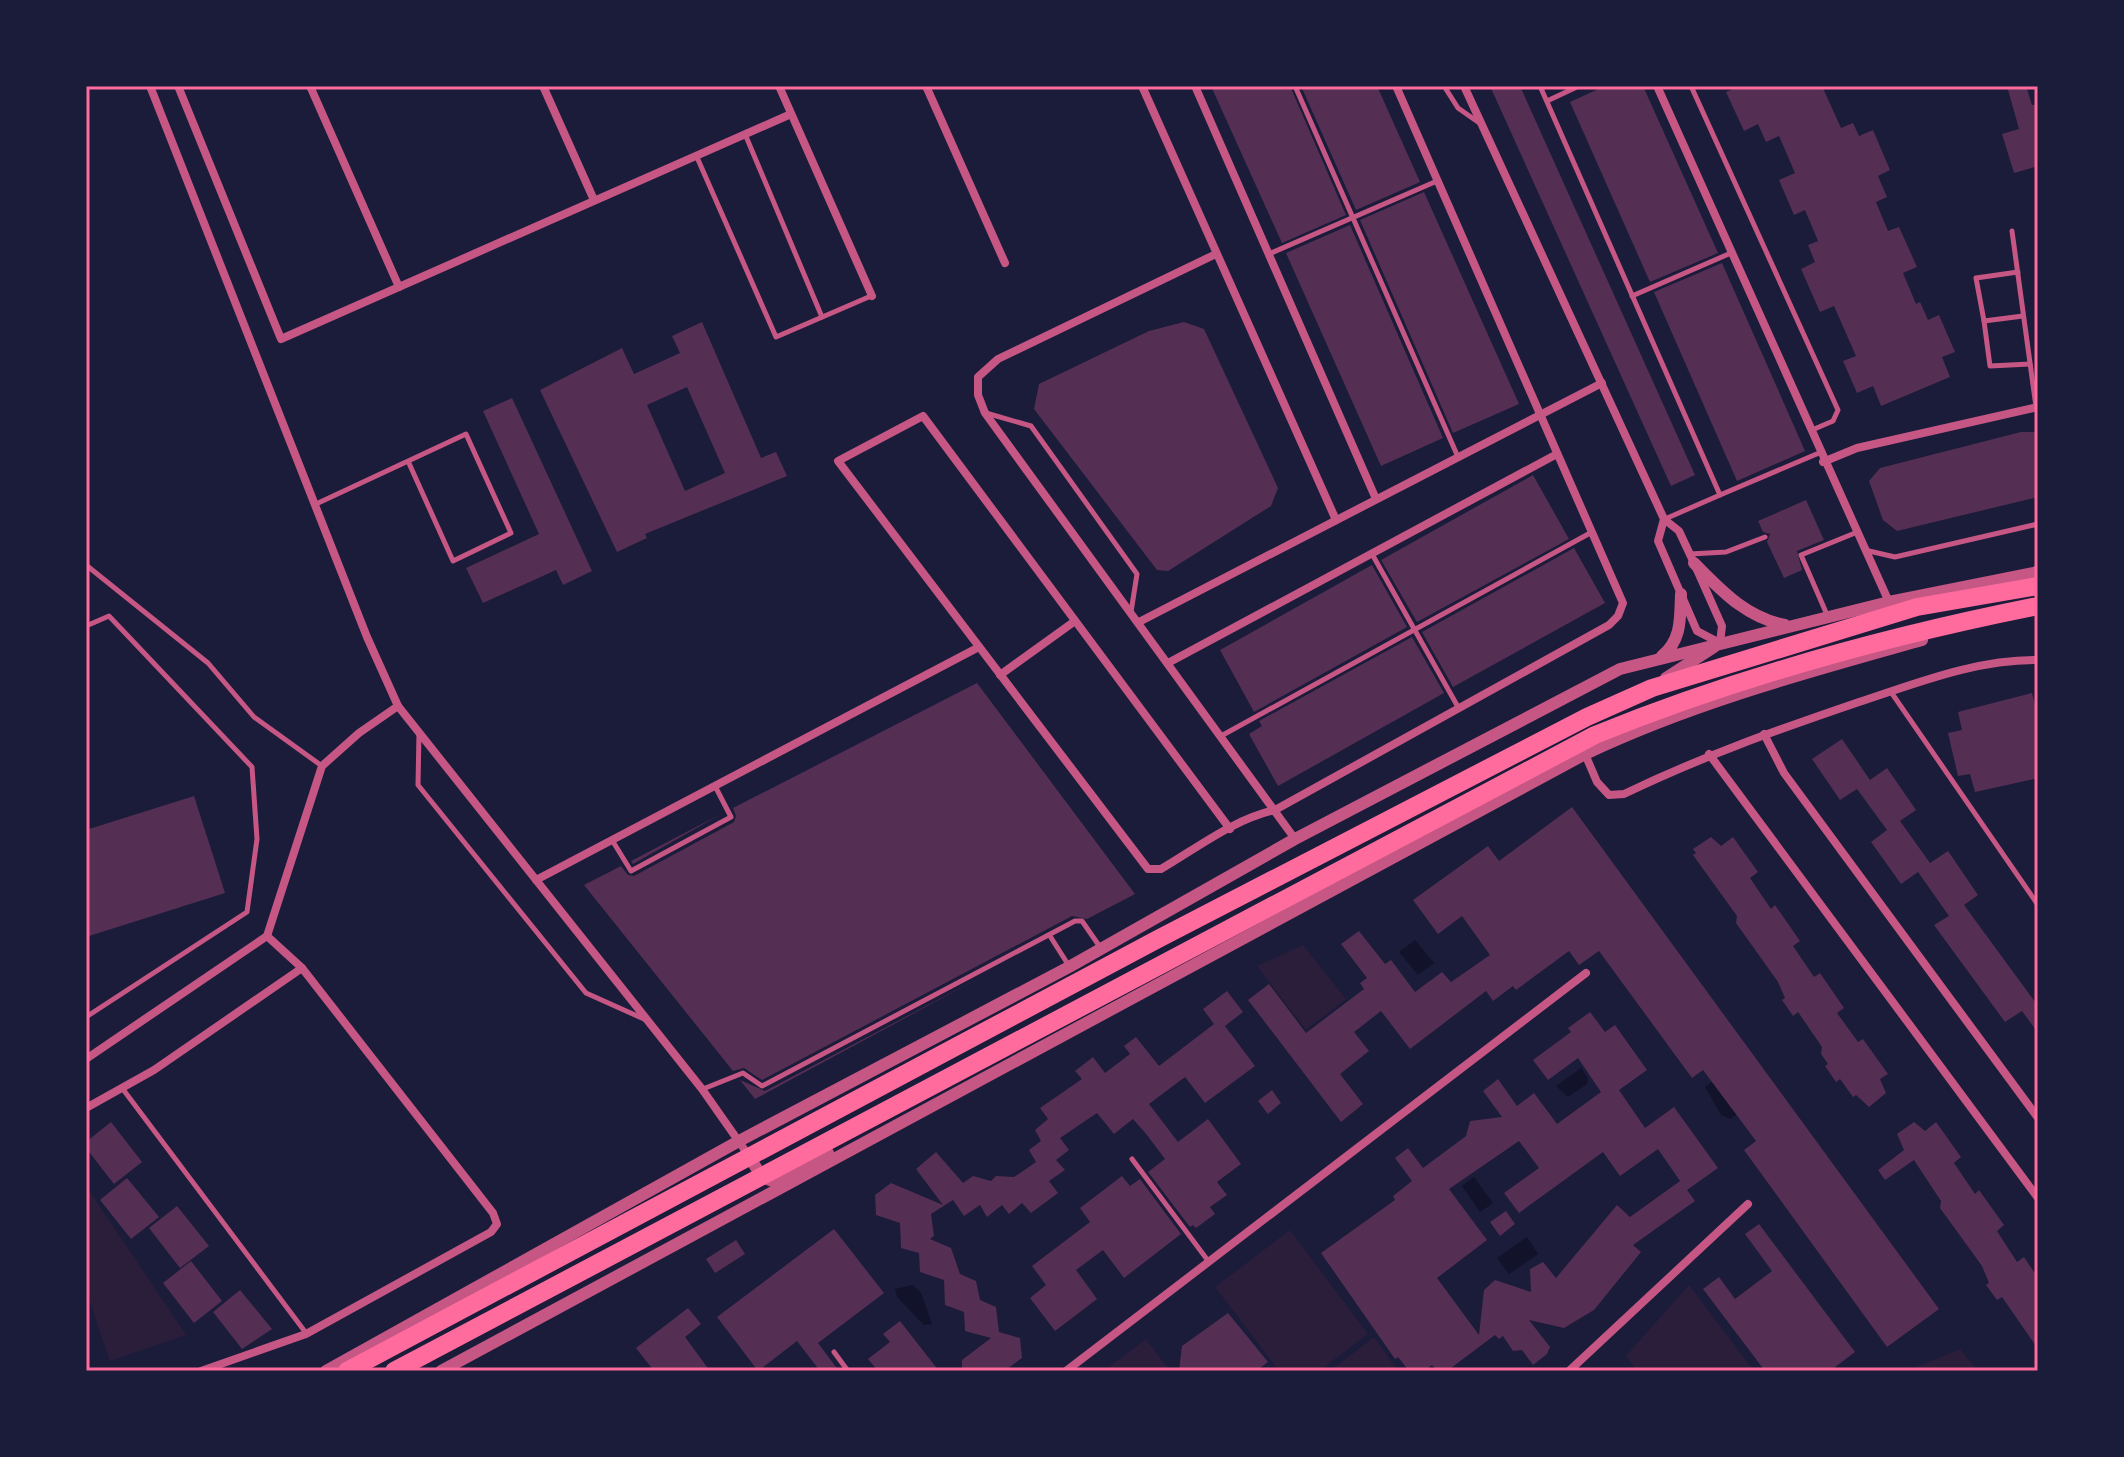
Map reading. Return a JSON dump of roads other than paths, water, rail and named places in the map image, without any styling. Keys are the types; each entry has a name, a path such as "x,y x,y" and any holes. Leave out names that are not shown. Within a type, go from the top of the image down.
{"highway":[{"path":"347,1371 1158,939 1600,711 1652,688 1917,607 2038,586"},
{"path":"394,1371 1595,735 1659,709 1791,666 1920,629 2038,608"}],"street":[{"path":"150,86 315,505 398,706 702,1089 762,1177 776,1181 832,1151 885,1130"},
{"path":"178,86 281,339 791,114"},
{"path":"310,86 399,287"},
{"path":"543,86 594,200"},
{"path":"779,86 872,296"},
{"path":"926,86 1005,263"},
{"path":"1142,86 1336,520"},
{"path":"1195,86 1376,499"},
{"path":"1230,829 923,416 838,461 1148,869 1161,869 1230,829 1253,815 1275,810 1609,625 1618,616 1623,603 1396,86"},
{"path":"1464,86 1664,519 1679,531 1722,626 1716,669 1702,686 1630,733"},
{"path":"1657,86 1855,533 1869,551 1889,602"},
{"path":"1216,254 987,366 978,377 978,395 985,413 1295,839"},
{"path":"1139,622 1602,383"},
{"path":"1821,457 2037,407"},
{"path":"1168,663 1557,454"},
{"path":"1664,519 1658,541 1697,631 1720,643 1731,661 1759,669 1961,617 2038,608"},
{"path":"1692,558 1734,602 1764,621 1790,626"},
{"path":"326,1371 739,1141 1069,967 1295,839 1620,669 1889,602 2038,572"},
{"path":"1659,657 1675,642 1680,626 1681,594"},
{"path":"441,1371 1585,754 1630,733 1793,676 2038,608"},
{"path":"1000,675 1075,621"},
{"path":"361,1371 752,1161 1606,712 1720,643"},
{"path":"536,880 979,647"},
{"path":"1585,754 1597,782 1609,795 1624,794 1709,754 1891,692 1957,671 2015,659 2038,660"},
{"path":"86,1059 267,936 322,766 359,733 398,706"},
{"path":"1764,734 1784,773 2038,1118"},
{"path":"1709,754 2038,1198"},
{"path":"201,1371 306,1334 491,1232 497,1224 493,1213 302,968 267,936"},
{"path":"86,1108 154,1070 302,968"},
{"path":"1066,1371 1586,973"},
{"path":"675,1245 752,1197 762,1177"},
{"path":"1569,1371 1748,1204"}],"lane":[{"path":"1295,86 1458,457"},
{"path":"1444,86 1458,108 1482,125"},
{"path":"1540,86 1720,495"},
{"path":"1547,101 1579,86"},
{"path":"1691,86 1838,410 1833,421 1810,431"},
{"path":"745,134 822,317"},
{"path":"696,155 776,337 872,296"},
{"path":"1269,254 1437,181"},
{"path":"2012,231 2037,407"},
{"path":"1632,296 1731,253"},
{"path":"2018,272 1976,278 1990,366 2030,364"},
{"path":"1984,321 2023,316"},
{"path":"985,413 1031,426 1137,574 1131,612"},
{"path":"315,505 408,461 466,434 511,533 453,561 408,461"},
{"path":"1664,519 1821,457"},
{"path":"1869,551 1895,557 2038,524"},
{"path":"1221,736 1592,532"},
{"path":"1828,617 1801,555 1855,533"},
{"path":"1692,558 1726,552 1765,537"},
{"path":"1372,554 1458,707"},
{"path":"86,565 208,663 254,717 322,766"},
{"path":"86,626 109,616 252,767 257,839 247,912 86,1017"},
{"path":"1891,692 2038,905"},
{"path":"419,733 418,785 586,993 648,1022"},
{"path":"612,840 631,871 731,817 715,786"},
{"path":"702,1089 743,1073 762,1086 1075,921 1082,921 1101,948"},
{"path":"1050,936 1069,967"},
{"path":"122,1088 306,1334"},
{"path":"1132,1159 1209,1262"},
{"path":"834,1352 848,1371"}]}
